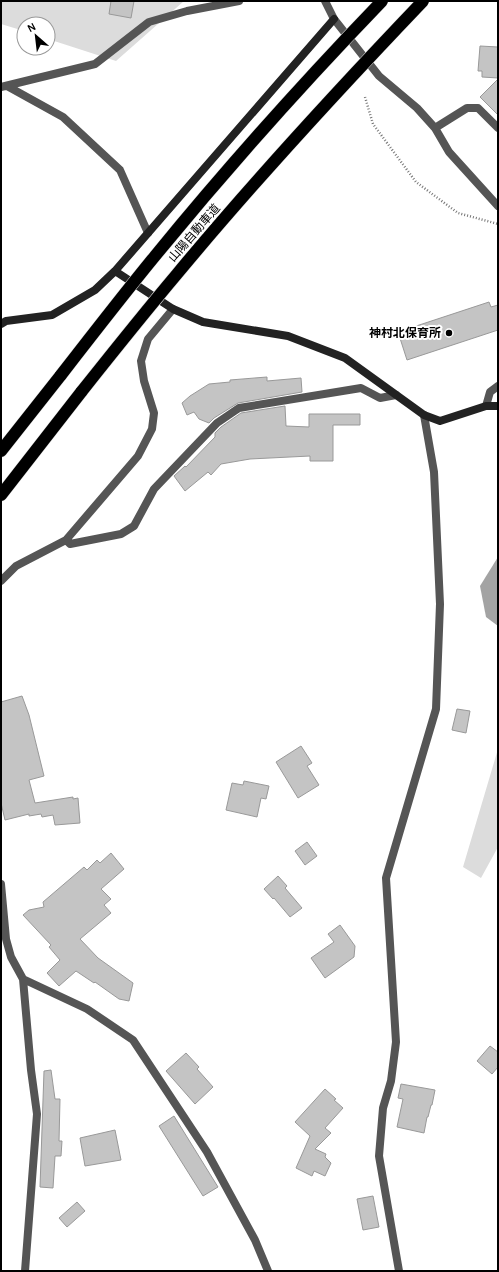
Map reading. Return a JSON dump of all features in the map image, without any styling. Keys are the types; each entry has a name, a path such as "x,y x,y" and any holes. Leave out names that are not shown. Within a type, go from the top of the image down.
{"highway":[{"name":"山陽自動車道","path":"1,451 155,256 250,145 344,40 382,1"},
{"name":"山陽自動車道","path":"1,495 177,273 272,165 423,1"}],"street":[{"path":"4,86 95,64 149,22 187,11 239,1"},
{"path":"326,1 334,19 378,76 416,108 435,128 449,152 498,206"},
{"path":"1,324 6,321 52,315 95,290 115,271 334,19"},
{"path":"4,86 63,117 120,170 148,233"},
{"path":"435,128 466,108 478,108 498,128"},
{"path":"115,271 173,309 203,322 288,336 345,358 424,415 440,421 486,406 498,406"},
{"path":"1,581 16,566 66,540 138,456 152,429 154,413 144,381 141,361 148,339 173,309"},
{"path":"486,406 490,392 498,386"},
{"path":"66,540 70,544 121,534 134,526 154,489 217,423 239,408 361,388 380,398 396,394"},
{"path":"399,1271 379,1156 383,1108 391,1081 396,1042 386,878 436,709 440,604 434,472 424,415"},
{"path":"1,884 6,939 11,957 23,979 31,1070 37,1114 25,1271"},
{"path":"23,979 87,1009 133,1040 207,1152 255,1240 268,1271"}],"path":[{"path":"365,97 373,124 416,182 458,213 498,224"}],"shaded area":[{"path":"1,1 184,1 116,61 56,42 56,16 16,16 16,29 1,24"},
{"path":"498,557 498,626 486,617 480,586"},
{"path":"498,749 498,847 481,878 463,867"}],"building":[{"path":"111,1 134,1 131,18 109,14"},
{"path":"480,46 498,47 498,78 482,77 482,71 478,71"},
{"path":"498,79 498,115 480,97"},
{"path":"489,302 491,307 498,305 498,330 407,360 398,332"},
{"path":"267,377 267,381 301,378 302,392 238,403 214,418 209,423 199,419 194,412 187,415 182,403 209,384 230,382 230,380"},
{"path":"285,406 286,426 309,427 309,414 360,414 360,425 333,425 333,461 310,461 310,456 250,459 221,464 211,475 208,472 185,491 174,476 185,466 186,467 215,437 215,433 221,427 241,413"},
{"path":"22,696 29,715 44,776 29,780 35,803 73,797 73,799 78,798 80,823 55,825 53,815 42,817 41,814 29,816 29,814 5,820 1,803 1,702"},
{"path":"457,709 470,711 466,733 452,730"},
{"path":"301,746 312,763 307,766 319,785 298,798 276,762"},
{"path":"244,781 269,786 266,799 261,798 257,817 226,810 232,783 243,785"},
{"path":"307,842 317,856 305,865 295,851"},
{"path":"111,853 124,869 101,889 111,899 104,905 111,913 80,939 98,958 133,983 129,1001 119,999 76,971 59,986 47,973 60,960 49,947 51,945 23,915 29,910 44,907 43,902 84,867 87,870 97,860 100,863"},
{"path":"278,876 287,886 285,888 302,908 290,917 274,898 273,899 264,889"},
{"path":"340,925 355,946 354,957 325,978 311,958 334,942 328,934"},
{"path":"490,1046 498,1052 498,1067 492,1074 477,1061"},
{"path":"186,1053 199,1067 197,1069 213,1087 195,1104 166,1071"},
{"path":"51,1070 55,1099 60,1099 59,1141 62,1141 61,1156 55,1156 53,1188 40,1187 44,1071"},
{"path":"401,1084 435,1090 424,1133 397,1127 403,1099 398,1098"},
{"path":"325,1089 343,1108 325,1128 331,1133 315,1149 326,1154 325,1157 331,1163 325,1176 314,1171 312,1176 296,1168 310,1136 295,1122"},
{"path":"174,1116 218,1187 203,1196 159,1126"},
{"path":"115,1130 121,1160 85,1166 80,1138"},
{"path":"373,1196 379,1227 363,1230 357,1199"},
{"path":"77,1202 85,1211 67,1227 59,1218"}],"place":[{"name":"神村北保育所","path":"449,333"}]}
